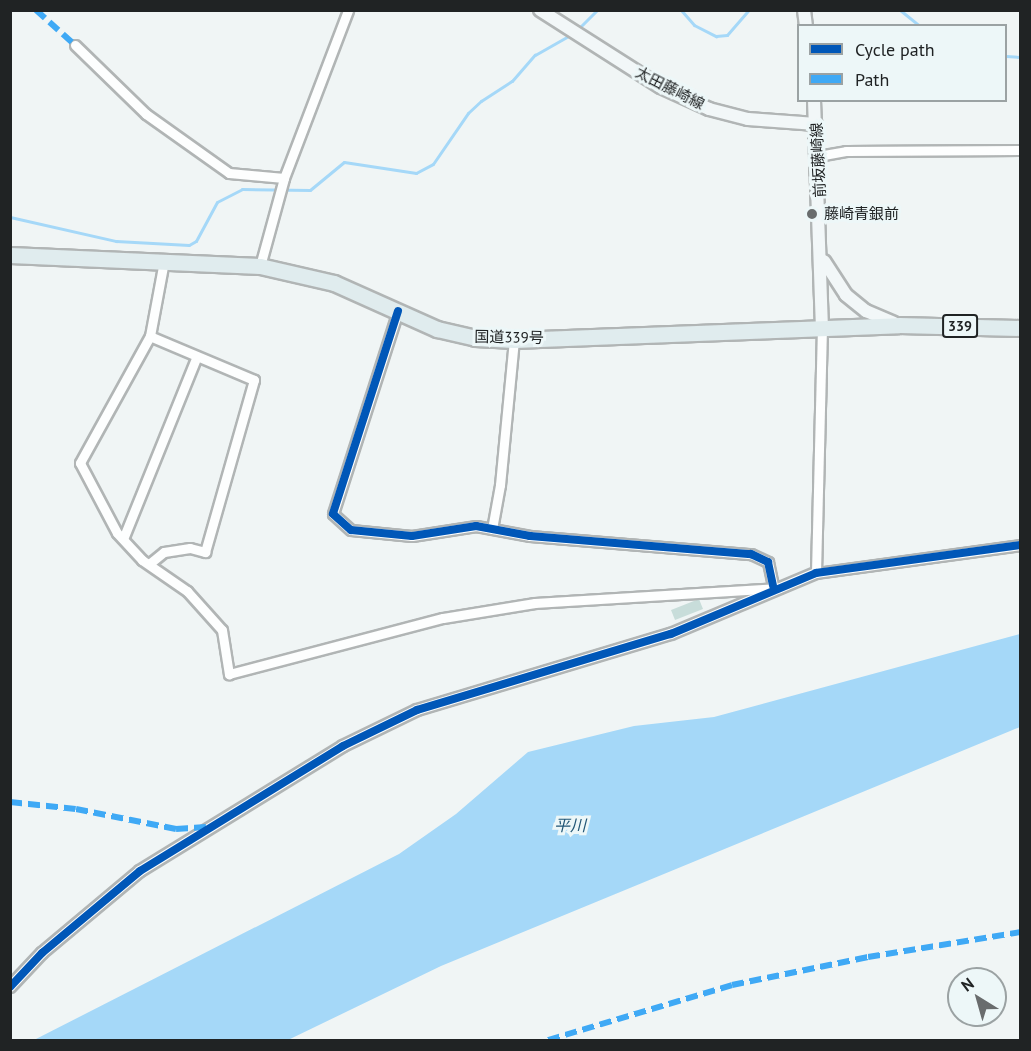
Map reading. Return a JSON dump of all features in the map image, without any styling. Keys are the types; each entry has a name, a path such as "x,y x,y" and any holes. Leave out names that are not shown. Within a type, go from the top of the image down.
{"highway":[{"name":"国道339号","path":"10,255 260,266 334,283 454,333 514,340 899,325 1020,328"}],"main road":[{"name":"太田藤崎線","path":"540,10 661,87 709,109 748,119 816,124"},
{"name":"前坂藤崎線","path":"814,102 822,255 822,327"},
{"path":"822,255 833,280 846,295 866,311 899,325"}],"street":[{"path":"260,266 284,178 348,10"},
{"path":"75,45 146,114 229,173 284,178"},
{"path":"818,156 846,151 1020,150"},
{"path":"164,261 150,336 80,463 123,539 149,564 187,591 222,630 230,674 443,618 535,603 700,595 776,586"},
{"path":"398,311 333,514 351,530 412,536 476,526 530,536 751,554 768,562 776,586"},
{"path":"816,573 822,327"},
{"path":"149,564 164,552 190,548 205,552 254,380 150,336"},
{"path":"492,529 500,485 514,340"},
{"path":"123,539 197,356"},
{"path":"10,987 42,953 140,871 343,746 417,710 671,634 776,586 816,573 1020,545"}],"water":[{"name":"平川","path":"1020,634 1020,727 441,966 288,1040 34,1040 399,854 456,814 528,752 634,726 714,717"}],"building":[{"path":"699,599 703,609 675,620 671,610"}],"waterway":[{"path":"577,30 597,10"},
{"path":"681,10 694,25 716,36 727,35 749,10"},
{"path":"900,10 918,24"},
{"path":"10,217 116,241 189,245 196,241 217,202 242,189 310,190 344,162 416,173 433,164 468,113 481,101 512,81 535,55 572,34"},
{"path":"1007,56 1020,57"}],"marked path":[{"path":"36,10 75,45"},
{"path":"10,802 76,809 176,829 206,827"},
{"path":"548,1040 732,985 868,957 1020,932"}],"cycle path":[{"path":"398,311 333,514 351,530 412,536 476,526 530,536 751,554 768,562 773,585"},
{"path":"10,987 42,953 140,871 343,746 417,710 671,634 816,573 1020,545"}],"place":[{"name":"藤崎青銀前","path":"812,214"}]}
